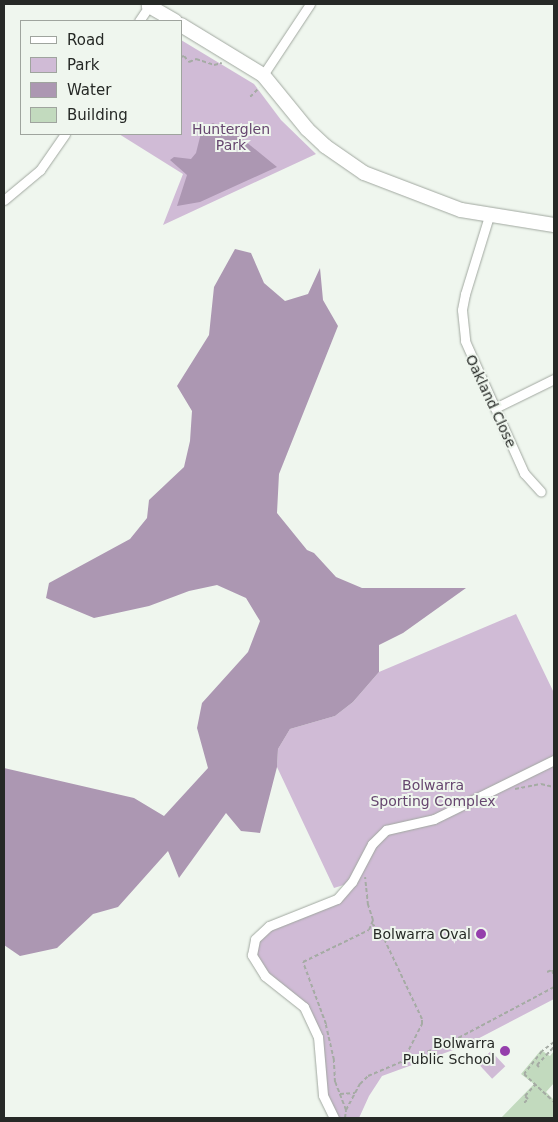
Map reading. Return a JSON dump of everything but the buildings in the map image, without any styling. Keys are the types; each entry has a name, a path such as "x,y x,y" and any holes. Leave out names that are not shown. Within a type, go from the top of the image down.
{"street":[{"path":"261,81 310,4"},
{"path":"140,20 150,5 174,20"},
{"path":"182,26 261,81 306,129 344,161 364,173 404,190 462,210 554,226"},
{"path":"4,200 40,170 64,135"},
{"name":"Oakland Close","path":"489,216 465,294 462,326 469,355 524,473 541,492"},
{"path":"495,408 554,379"},
{"path":"334,1118 323,1095 318,1037 304,1007 265,976 252,955 255,939 269,926 337,899 352,882 372,844 386,830 434,819 554,760"}],"path":[{"path":"182,58 189,62 196,60 214,65 222,62"},
{"path":"250,97 261,81"},
{"path":"515,789 541,784 554,787"},
{"path":"346,1110 335,1082 334,1060 326,1024 303,962 369,930 374,920 368,905 366,870"},
{"path":"372,924 380,930 422,1019 420,1028 402,1061"},
{"path":"547,972 553,969 554,976"},
{"path":"345,1118 346,1110 355,1093 368,1076 441,1046 554,987"},
{"path":"554,1042 542,1051 524,1074 554,1102"},
{"path":"539,1067 537,1065 554,1047"},
{"path":"524,1103 528,1099 525,1096 536,1085"},
{"path":"340,1094 355,1093"}],"green space":[{"name":"Hunterglen Park","path":"182,41 254,84 281,120 316,154 163,225 183,174 121,135 182,135"},
{"name":"Bolwarra Sporting Complex","path":"516,614 554,693 554,999 464,1046 382,1076 369,1096 359,1118 334,1118 323,1095 318,1037 304,1007 265,976 252,955 255,939 269,926 337,899 350,883 334,888 277,767 278,749 290,729 335,716 353,702 379,672"},
{"path":"491,1051 505,1066 492,1079 478,1063"}],"water":[{"path":"213,123 240,137 277,167 200,202 177,206 187,175 170,160 174,157 191,159 196,153 201,133 207,126"},
{"path":"235,249 251,253 264,283 285,301 308,294 320,268 323,300 338,326 279,474 277,513 307,550 314,553 336,577 362,588 466,588 403,633 379,645 379,672 353,702 335,716 290,729 278,749 277,767 260,833 241,831 226,813 179,878 168,851 118,907 93,914 57,948 20,956 4,945 4,768 134,798 164,816 208,768 197,728 202,703 248,652 260,621 246,598 217,585 189,591 149,606 94,618 46,598 49,583 130,539 147,518 149,500 184,467 190,441 192,411 177,386 209,335 214,287"}],"place":[{"name":"Bolwarra Oval","path":"481,934"},
{"name":"Bolwarra Public School","path":"505,1051"}]}
